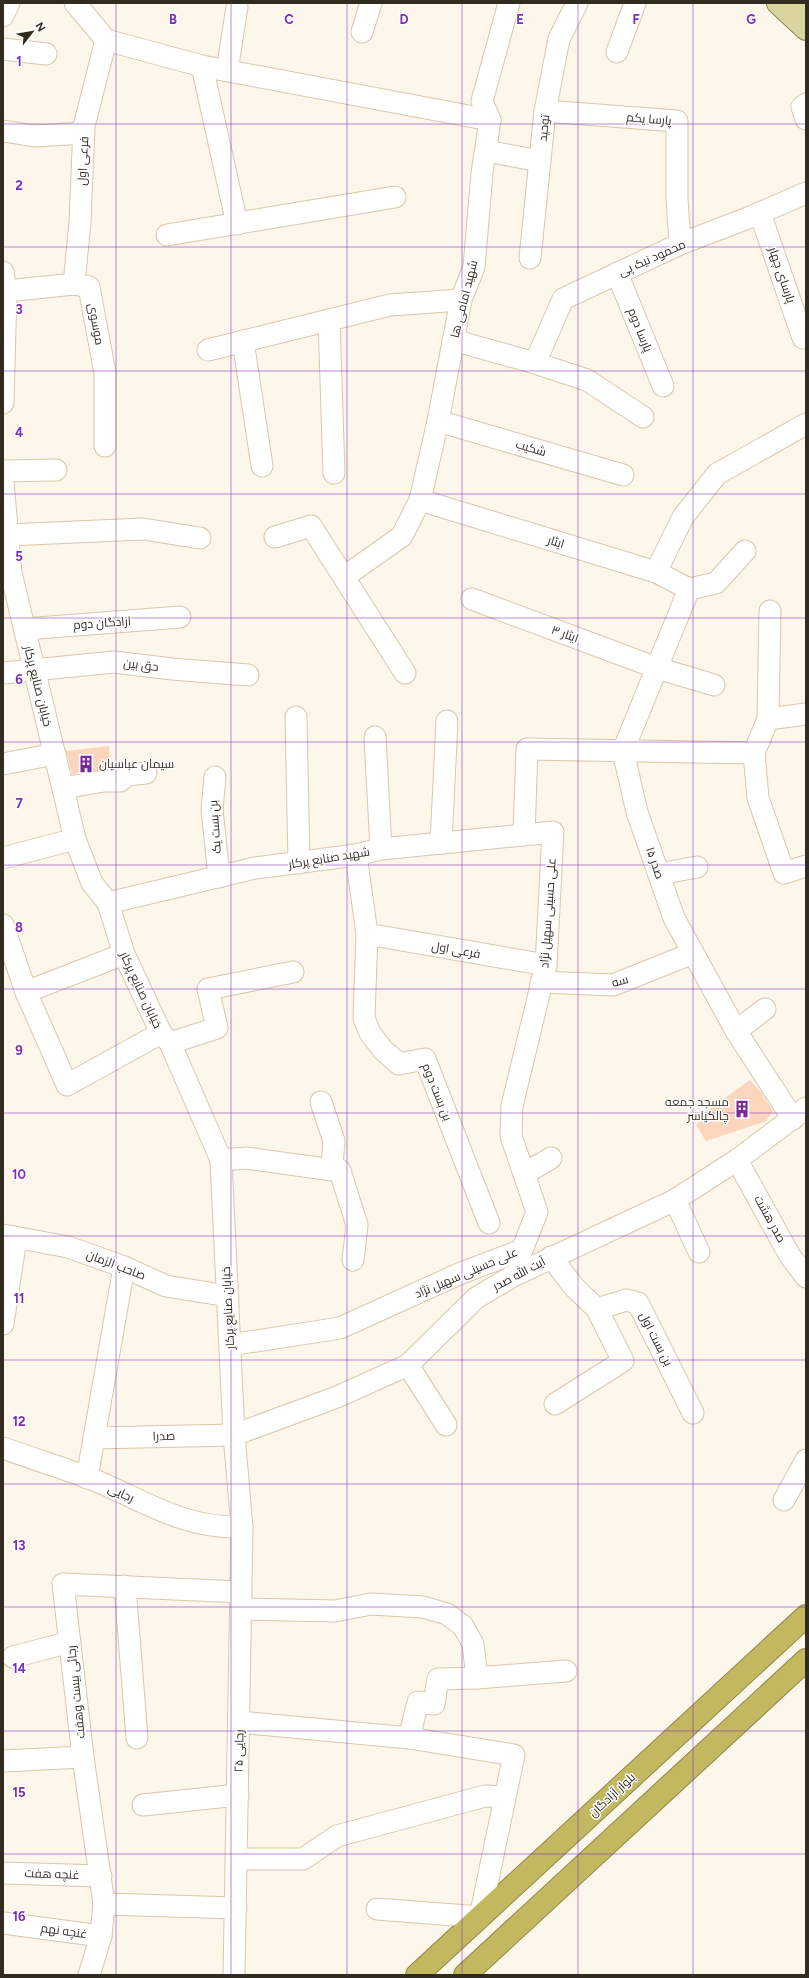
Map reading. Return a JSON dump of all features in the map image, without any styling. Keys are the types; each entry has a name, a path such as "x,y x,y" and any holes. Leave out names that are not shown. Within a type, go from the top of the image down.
{"highway":[{"name":"بلوار آزادگان","path":"417,1975 806,1616"},
{"path":"465,1975 806,1660"}],"main road":[{"path":"778,3 806,29"}],"street":[{"path":"3,16 9,3"},
{"path":"75,3 106,40 202,66 490,120"},
{"path":"362,32 371,3"},
{"path":"490,120 482,101 509,3"},
{"name":"توحید","path":"530,258 545,111 559,39 577,3"},
{"path":"617,52 635,3"},
{"path":"227,71 237,8"},
{"name":"فرعی اول","path":"74,284 80,222 84,126 106,40"},
{"path":"3,49 46,54"},
{"path":"202,66 237,224"},
{"path":"806,104 802,108 806,119"},
{"name":"پارسا یکم","path":"545,111 677,120 677,199 680,244"},
{"name":"شهید امامی ها","path":"344,578 402,536 420,500 438,421 461,300 474,267 490,120"},
{"path":"3,131 35,136 84,133"},
{"path":"486,151 540,161"},
{"name":"محمود نیک پی","path":"535,363 563,299 680,244 760,213 806,193"},
{"path":"167,235 395,197"},
{"name":"پارسای چهار","path":"760,213 804,338"},
{"name":"پارسا دوم","path":"617,274 663,386"},
{"path":"3,403 4,283"},
{"name":"موسوی","path":"4,283 74,284 89,286 105,373 104,446"},
{"path":"208,350 390,304 461,300"},
{"path":"329,320 334,473"},
{"path":"453,340 535,363 587,380 643,417"},
{"path":"243,341 262,466"},
{"name":"شکیب","path":"438,421 623,475"},
{"path":"656,572 683,517 717,474 806,424"},
{"path":"3,471 56,470"},
{"name":"خیابان صنایع پرکار","path":"3,482 8,535 7,573 25,629 75,839 92,883 108,903 124,954 165,1038 221,1160 234,1434 242,1527"},
{"name":"ایثار","path":"420,500 656,572 689,589"},
{"path":"275,537 311,526 405,673"},
{"path":"8,535 143,530 200,538"},
{"path":"624,751 689,589 716,583 745,552"},
{"name":"ایثار ۳","path":"472,599 657,668 714,685"},
{"path":"770,611 768,719 754,753 758,798 784,873 806,866"},
{"name":"ازادگان دوم","path":"25,629 180,617"},
{"name":"حق بین","path":"3,673 114,662 172,669 248,675"},
{"path":"768,719 806,714"},
{"path":"296,717 299,863"},
{"path":"441,843 447,721"},
{"path":"375,737 381,849"},
{"path":"524,836 527,749 754,753"},
{"name":"صدر ۱۵","path":"624,751 637,812 674,918 736,1031 799,1113"},
{"path":"3,764 55,754"},
{"path":"63,788 104,781 120,781 126,775 146,773"},
{"name":"بن بست یک","path":"215,777 212,809 219,877"},
{"name":"شهید صنایع پرکار","path":"108,903 254,868 356,855 381,849 553,832"},
{"name":"علی حسینی سهیل نژاد","path":"230,1345 340,1328 459,1274 522,1250 537,1212 511,1136 512,1106 543,974 553,832"},
{"path":"3,858 75,839"},
{"name":"بن بست دوم","path":"356,855 366,934 364,1018 370,1033 383,1050 399,1064 425,1059 489,1223"},
{"path":"659,874 697,867"},
{"path":"4,934 26,992 67,1085 165,1038 217,1028 208,989 293,972"},
{"name":"فرعی اول","path":"366,934 543,974"},
{"name":"سه","path":"543,974 613,985 694,952"},
{"path":"26,992 124,954"},
{"path":"736,1031 765,1010"},
{"path":"321,1102 334,1140 332,1164 340,1171 357,1225 353,1260"},
{"name":"آیت الله صدر","path":"234,1434 337,1397 408,1365 476,1298 513,1276 675,1200 737,1160 799,1113"},
{"path":"221,1160 246,1158 340,1171"},
{"path":"524,1174 551,1158"},
{"name":"صدر هشت","path":"737,1160 790,1256 806,1277"},
{"path":"675,1200 699,1252"},
{"path":"3,1324 10,1237"},
{"name":"صاحب الزمان","path":"10,1237 68,1247 124,1267 166,1286 228,1296"},
{"path":"552,1257 574,1287 597,1309 623,1361 555,1404"},
{"path":"87,1478 124,1267"},
{"name":"بن بست اول","path":"597,1309 626,1300 638,1303 693,1413"},
{"path":"408,1365 446,1425"},
{"name":"صدرا","path":"94,1438 234,1434"},
{"name":"رجایی","path":"3,1448 87,1478 176,1518 221,1528 242,1527"},
{"path":"784,1500 806,1460"},
{"name":"رجایی ۲۵","path":"234,1975 242,1527"},
{"name":"رجائی بیست وهفت","path":"89,1975 101,1936 104,1904 83,1758 63,1584 125,1586 335,1611 371,1604 423,1607 447,1614 462,1626 473,1644 477,1678"},
{"path":"125,1586 138,1738"},
{"path":"13,1657 70,1642"},
{"path":"409,1738 418,1702 434,1704 438,1678 477,1678 566,1671"},
{"path":"239,1722 409,1738 514,1755 480,1917 377,1909"},
{"path":"3,1761 83,1758"},
{"path":"143,1805 238,1795"},
{"path":"237,1860 304,1859 337,1836 485,1796 504,1797"},
{"name":"غنچه هفت","path":"3,1873 101,1876"},
{"path":"104,1904 236,1908"},
{"name":"غنچه نهم","path":"3,1923 101,1936"}],"building":[{"name":"سیمان عباسیان","path":"109,746 110,769 72,774 66,751"},
{"name":"مسجد جمعه چالکیاسر","path":"750,1080 761,1092 773,1111 766,1121 706,1141 696,1125 707,1111"}],"place":[{"name":"سیمان عباسیان","path":"86,764"},
{"name":"مسجد جمعه چالکیاسر","path":"742,1109"}]}
